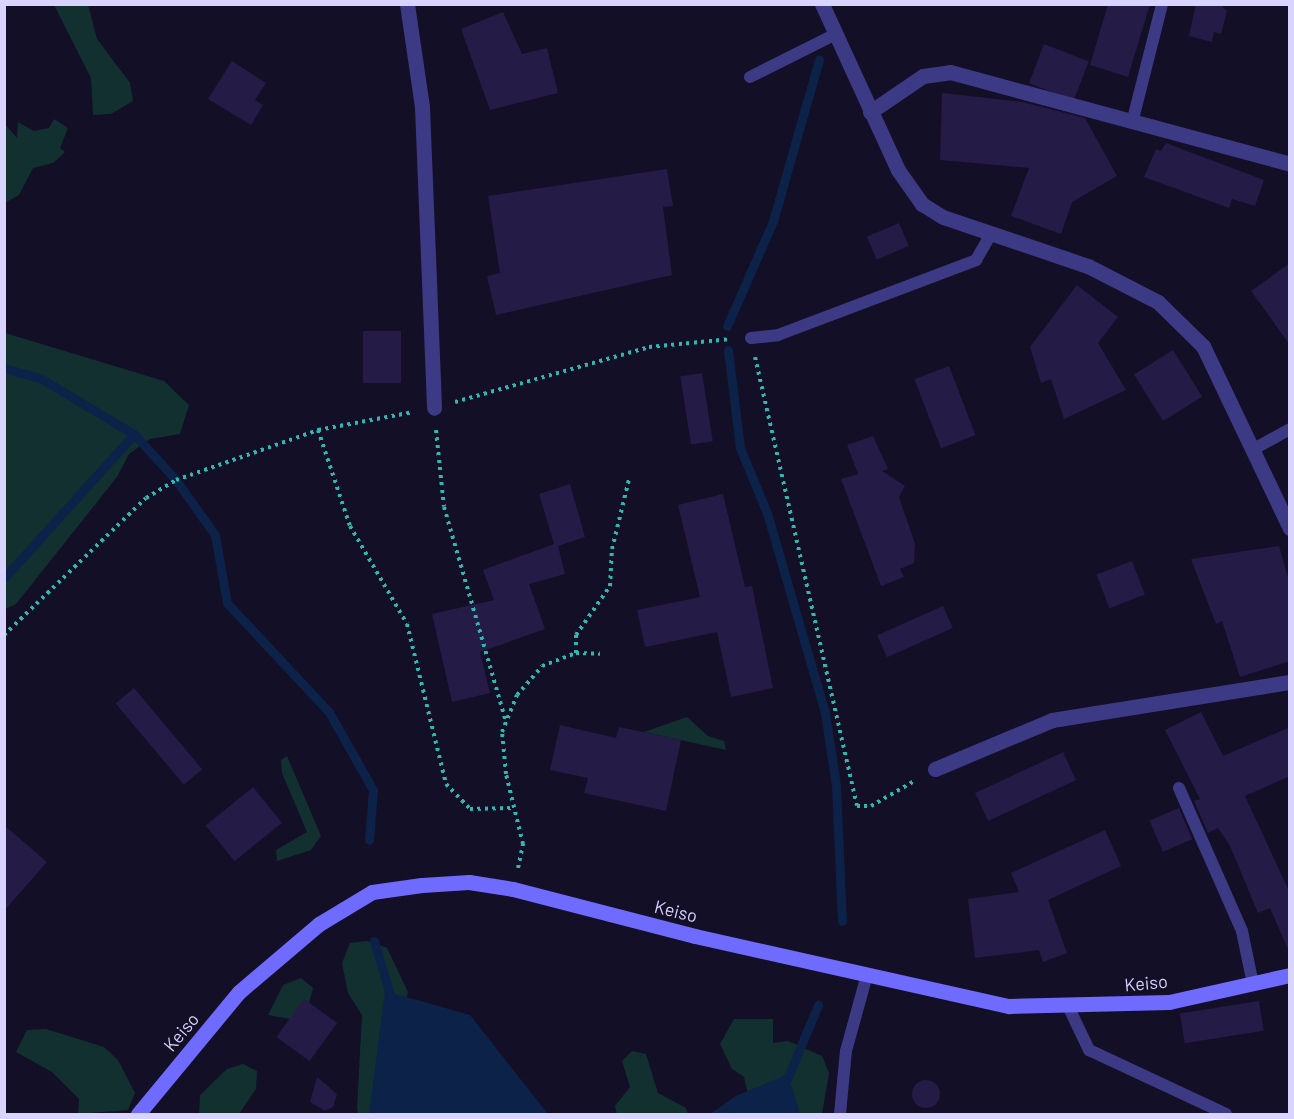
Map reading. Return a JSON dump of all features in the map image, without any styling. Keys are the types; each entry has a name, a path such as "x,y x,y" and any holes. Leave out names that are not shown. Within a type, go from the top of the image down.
{"street":[{"path":"407,4 422,107 434,408"},
{"path":"822,4 834,35 898,170 922,204 992,234 1088,266 1158,302 1203,346 1290,528"},
{"path":"870,112 923,76 950,72 1133,118 1290,164"},
{"path":"935,769 1052,720 1137,702 1290,682"},
{"name":"Keiso","path":"138,1114 239,992 319,924 372,892 469,882 513,889 867,975 1009,1006 1069,1008 1169,1002 1290,975"}],"lane":[{"path":"1133,118 1162,4"},
{"path":"750,77 834,35"},
{"path":"751,338 778,335 976,260 992,234"},
{"path":"1252,450 1290,429"},
{"path":"1179,788 1242,931 1253,984"},
{"path":"840,1114 846,1051 867,975"},
{"path":"1069,1008 1089,1050 1226,1114"}],"path":[{"path":"4,635 146,498 223,461 318,430 434,408 649,346 751,338 857,806 872,806 935,769"},
{"path":"434,408 444,507 506,722"},
{"path":"318,430 350,526 407,624 446,784 470,809 514,808"},
{"path":"576,653 576,635 610,586 612,549 628,479"},
{"path":"513,889 523,844 506,774 502,732 517,695 542,666 576,653 600,654"}],"green space":[{"path":"54,5 88,5 97,39 130,83 133,101 111,114 93,115 91,78"},
{"path":"54,119 68,128 60,148 65,152 53,163 33,168 19,195 5,203 5,124 17,138 18,122 34,131 49,128"},
{"path":"5,333 164,381 189,405 180,434 150,439 129,454 117,477 16,604 5,609"},
{"path":"687,717 708,736 724,741 726,750 644,732"},
{"path":"287,756 321,836 311,850 277,861 276,850 307,832 282,773 281,760"},
{"path":"367,941 387,948 408,992 379,1114 358,1114 362,1015 348,993 342,963 350,943"},
{"path":"301,978 313,988 309,1003 290,1019 268,1015 283,985"},
{"path":"734,1019 773,1019 773,1043 788,1041 822,1056 829,1073 822,1114 784,1114 749,1099 744,1077 732,1069 720,1044"},
{"path":"46,1029 104,1047 118,1060 135,1093 128,1110 78,1114 79,1099 52,1072 16,1052 27,1030"},
{"path":"632,1051 646,1054 658,1093 686,1108 688,1114 617,1114 615,1106 630,1087 622,1061"},
{"path":"243,1064 257,1071 256,1089 239,1114 199,1114 200,1095 227,1069"}],"water":[{"path":"385,991 470,1015 548,1114 369,1114"},
{"path":"788,1074 800,1114 710,1114 736,1096"}],"building":[{"path":"1108,4 1150,4 1128,77 1090,65"},
{"path":"1196,4 1220,4 1227,11 1221,34 1214,32 1212,42 1189,36"},
{"path":"503,12 522,54 547,48 558,93 490,110 461,29"},
{"path":"1044,44 1089,61 1074,100 1029,83"},
{"path":"232,61 266,83 255,100 263,105 251,125 208,99"},
{"path":"942,93 1022,102 1085,118 1117,176 1072,202 1061,234 1011,216 1029,168 940,160"},
{"path":"1166,143 1264,180 1255,206 1232,199 1229,208 1144,177 1156,149 1161,151"},
{"path":"667,169 673,206 663,207 672,275 496,315 487,276 500,273 488,196"},
{"path":"899,223 909,246 877,260 867,237"},
{"path":"1290,263 1290,345 1251,291"},
{"path":"1077,285 1118,317 1098,343 1126,390 1064,419 1051,379 1041,383 1030,347"},
{"path":"363,331 401,331 401,383 363,383"},
{"path":"1173,350 1202,397 1163,421 1134,374"},
{"path":"949,366 976,435 941,448 914,379"},
{"path":"702,373 713,441 691,445 680,376"},
{"path":"873,436 888,469 882,471 905,486 899,497 915,544 914,563 900,569 904,577 881,586 841,479 858,474 847,445"},
{"path":"570,484 585,537 558,546 565,574 529,584 545,629 480,652 490,693 452,702 432,614 494,600 483,570 554,544 539,494"},
{"path":"723,494 745,587 752,586 773,688 731,697 717,632 645,647 637,610 700,597 678,505"},
{"path":"1279,546 1290,584 1290,661 1240,677 1222,621 1216,624 1191,559"},
{"path":"1132,561 1145,595 1109,608 1097,575"},
{"path":"943,606 953,628 887,657 877,635"},
{"path":"134,688 202,769 184,785 116,703"},
{"path":"1201,712 1223,756 1290,727 1290,776 1245,796 1290,893 1290,954 1270,908 1258,913 1230,846 1218,828 1208,833 1194,801 1200,799 1165,730"},
{"path":"560,725 616,738 619,727 681,740 666,811 584,793 588,778 550,770"},
{"path":"1063,752 1076,780 988,821 975,793"},
{"path":"253,787 282,823 235,861 206,825"},
{"path":"1179,808 1192,839 1163,852 1150,821"},
{"path":"4,825 47,862 4,911"},
{"path":"1105,830 1121,866 1048,900 1067,953 1043,962 1039,950 975,958 968,899 1019,892 1011,873"},
{"path":"304,999 337,1023 310,1061 276,1037"},
{"path":"1259,1001 1264,1031 1185,1043 1180,1014"},
{"path":"317,1077 337,1094 333,1107 325,1111 310,1102"},
{"path":"926,1080 936,1084 940,1094 936,1104 926,1108 916,1104 912,1094 916,1084"}],"waterway":[{"path":"727,326 773,221 819,59"},
{"path":"728,350 740,448 767,513 825,713 836,786 842,921"},
{"path":"4,368 40,378 134,434 176,480 215,535 227,603 329,712 373,790 369,840"},
{"path":"4,578 134,434"},
{"path":"374,941 392,1001"},
{"path":"784,1086 818,1005"}]}
